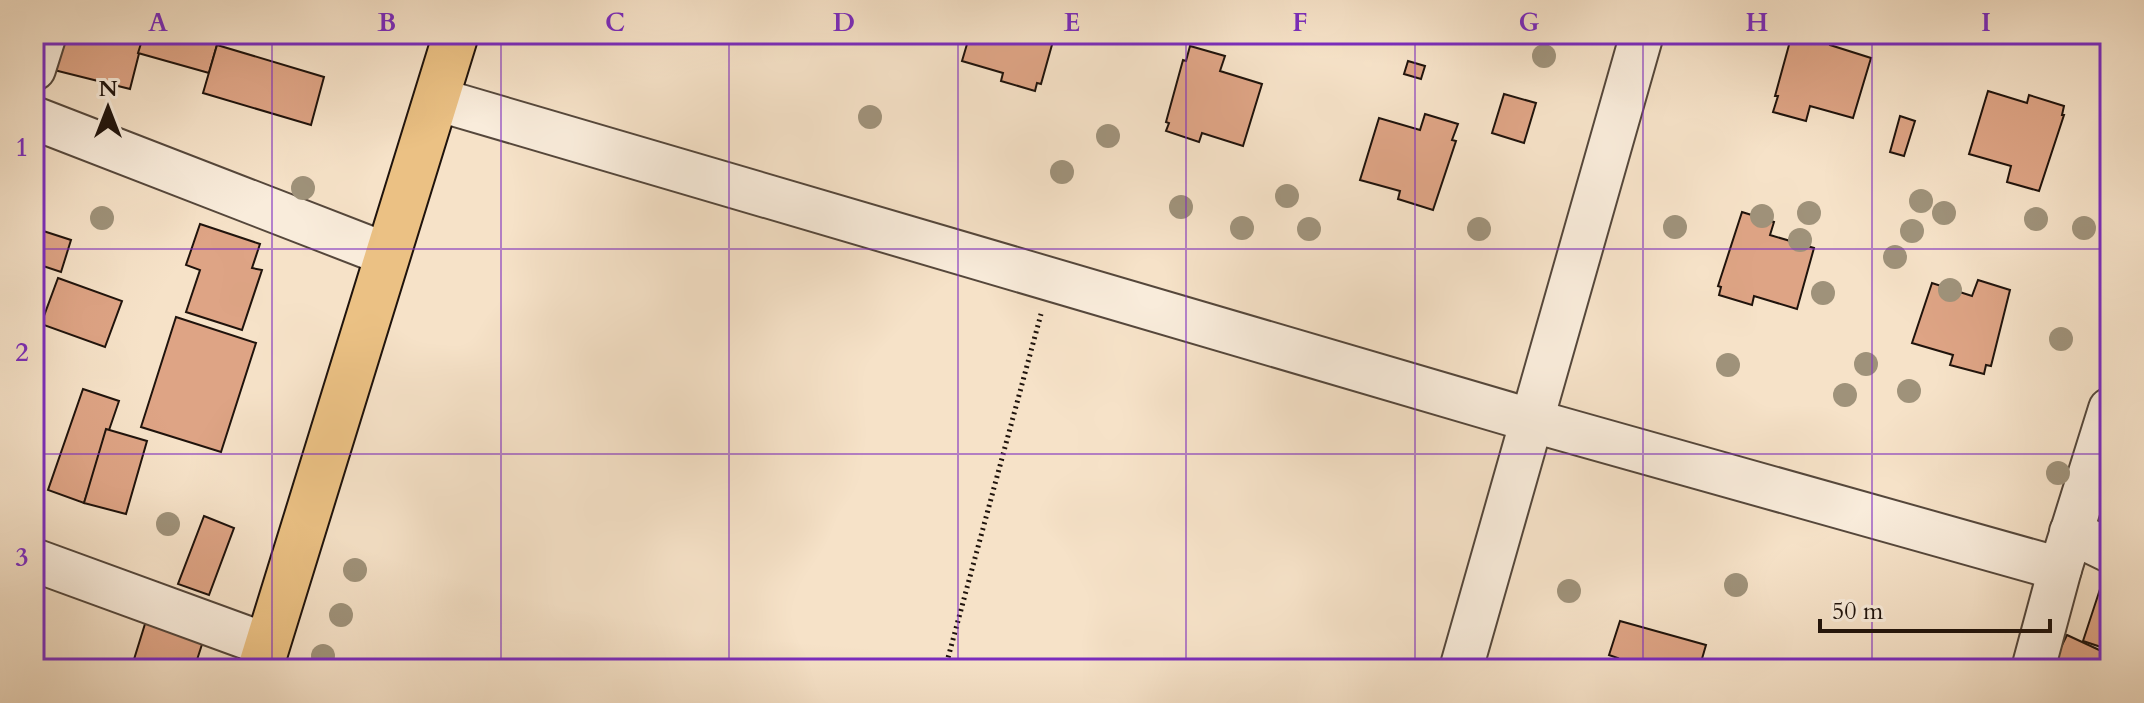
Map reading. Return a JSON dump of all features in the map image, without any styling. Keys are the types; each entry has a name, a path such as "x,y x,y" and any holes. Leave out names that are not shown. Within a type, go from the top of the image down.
{"main road":[{"path":"264,657 456,34"}],"street":[{"path":"34,69 45,34"},
{"path":"1461,669 1642,34"},
{"path":"436,99 1530,420 2066,550 2110,551"},
{"path":"34,118 388,255"},
{"path":"2033,669 2110,409"},
{"path":"34,560 264,657"}],"path":[{"path":"945,669 1051,278"}],"building":[{"path":"54,34 144,34 130,89 46,68"},
{"path":"144,34 220,34 209,73 138,53"},
{"path":"970,34 1055,34 1041,84 1037,83 1035,91 1001,81 1003,73 962,61"},
{"path":"1792,34 1832,36 1830,45 1871,58 1853,118 1810,106 1806,121 1773,112"},
{"path":"217,45 324,77 311,125 203,93"},
{"path":"1190,46 1225,56 1220,71 1262,84 1243,146 1202,133 1199,142 1166,131 1183,60 1186,61"},
{"path":"1408,61 1425,66 1421,79 1404,74"},
{"path":"1988,91 2027,103 2029,95 2064,106 2064,115 2039,191 2007,182 2011,166 1969,154"},
{"path":"1504,94 1536,103 1524,143 1492,133"},
{"path":"1425,114 1458,124 1452,140 1456,141 1433,210 1398,199 1400,191 1360,180 1379,118 1420,130"},
{"path":"1900,116 1915,121 1904,156 1890,152"},
{"path":"1742,212 1774,222 1770,235 1814,248 1797,309 1754,296 1752,305 1719,295 1721,287 1718,286"},
{"path":"200,224 260,244 252,268 262,270 242,330 186,312 200,270 186,265"},
{"path":"34,228 71,240 61,272 34,263"},
{"path":"58,278 122,301 105,347 41,324"},
{"path":"1978,280 2010,290 1991,366 1986,365 1984,374 1950,365 1953,355 1912,343 1932,283 1972,296"},
{"path":"176,317 256,343 221,452 141,427"},
{"path":"83,389 119,401 84,503 48,490"},
{"path":"106,429 147,441 126,514 84,503"},
{"path":"204,516 234,528 209,595 178,584"},
{"path":"2103,580 2110,583 2110,650 2083,641"},
{"path":"149,611 207,629 194,669 131,669"},
{"path":"1620,621 1706,645 1699,669 1614,669 1618,658 1609,655"},
{"path":"2067,635 2110,655 2110,669 2075,669 2055,659"}]}
